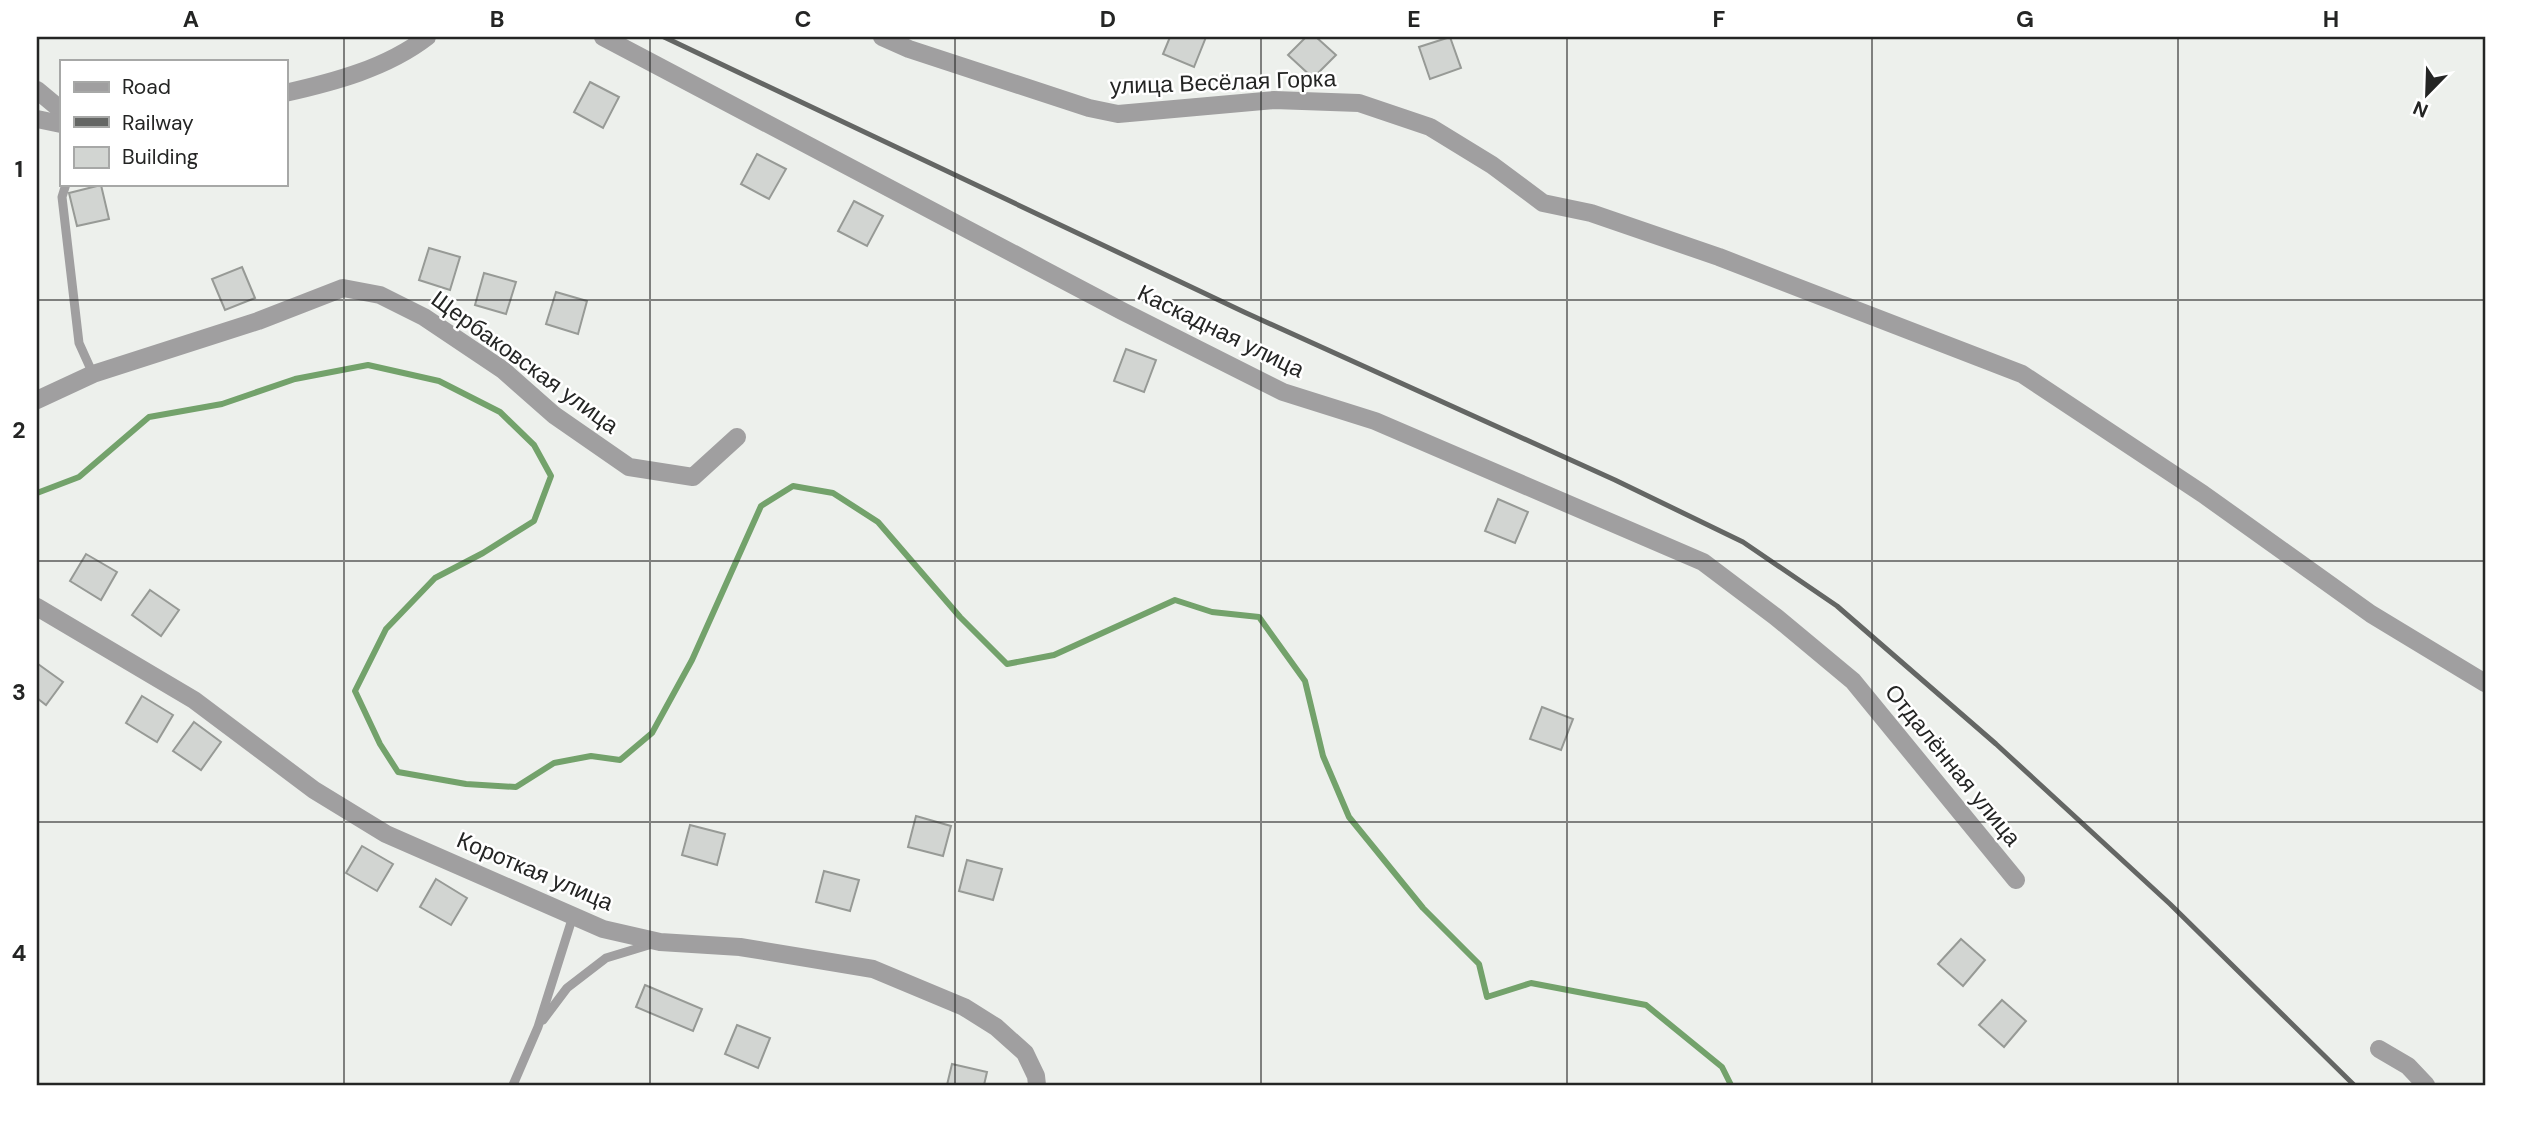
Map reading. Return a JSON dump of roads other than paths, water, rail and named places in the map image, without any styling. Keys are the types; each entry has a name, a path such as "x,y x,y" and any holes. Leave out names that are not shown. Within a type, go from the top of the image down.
{"street":[{"name":"Каскадная улица","path":"603,37 1122,311 1283,392 1375,421 1703,562 1776,617 1853,681"},
{"name":"улица Весёлая Горка","path":"882,37 1089,108 1118,114 1274,100 1359,103 1430,127 1492,165 1543,203 1591,213 1719,257 2022,374 2203,494 2371,614 2485,683"},
{"path":"287,93 342,79 422,41"},
{"path":"37,90 60,109"},
{"path":"37,119 60,124"},
{"name":"Щербаковская улица","path":"37,400 93,374 258,321 344,288 380,295 424,317 503,370 554,415 629,467 693,477 737,437"},
{"name":"Короткая улица","path":"37,607 194,700 314,790 386,834 603,929 660,942 740,947 873,969 964,1007 996,1027 1025,1053 1036,1076 1037,1085"},
{"name":"Отдалённая улица","path":"1853,681 2016,880"},
{"path":"2379,1049 2408,1066 2426,1085"}],"lane":[{"path":"65,186 62,197 79,343 93,374"},
{"path":"513,1085 538,1027 573,916"},
{"path":"538,1027 567,988 606,958 660,942"}],"waterway":[{"path":"37,493 79,477 149,417 222,404 295,379 368,365 439,381 500,412 534,445 551,476 534,521 483,553 435,578 386,629 355,691 380,744 398,772 466,784 516,787 554,763 591,756 620,760 652,733 692,660 761,506 793,486 833,493 878,522 960,617 1007,664 1054,655 1175,600 1212,612 1259,617 1305,681 1323,756 1349,817 1423,908 1479,964 1487,997 1531,983 1646,1005 1722,1067 1731,1085"}],"railway":[{"path":"664,37 1244,312 1615,480 1743,542 1837,606 1996,744 2170,904 2354,1085"}]}
